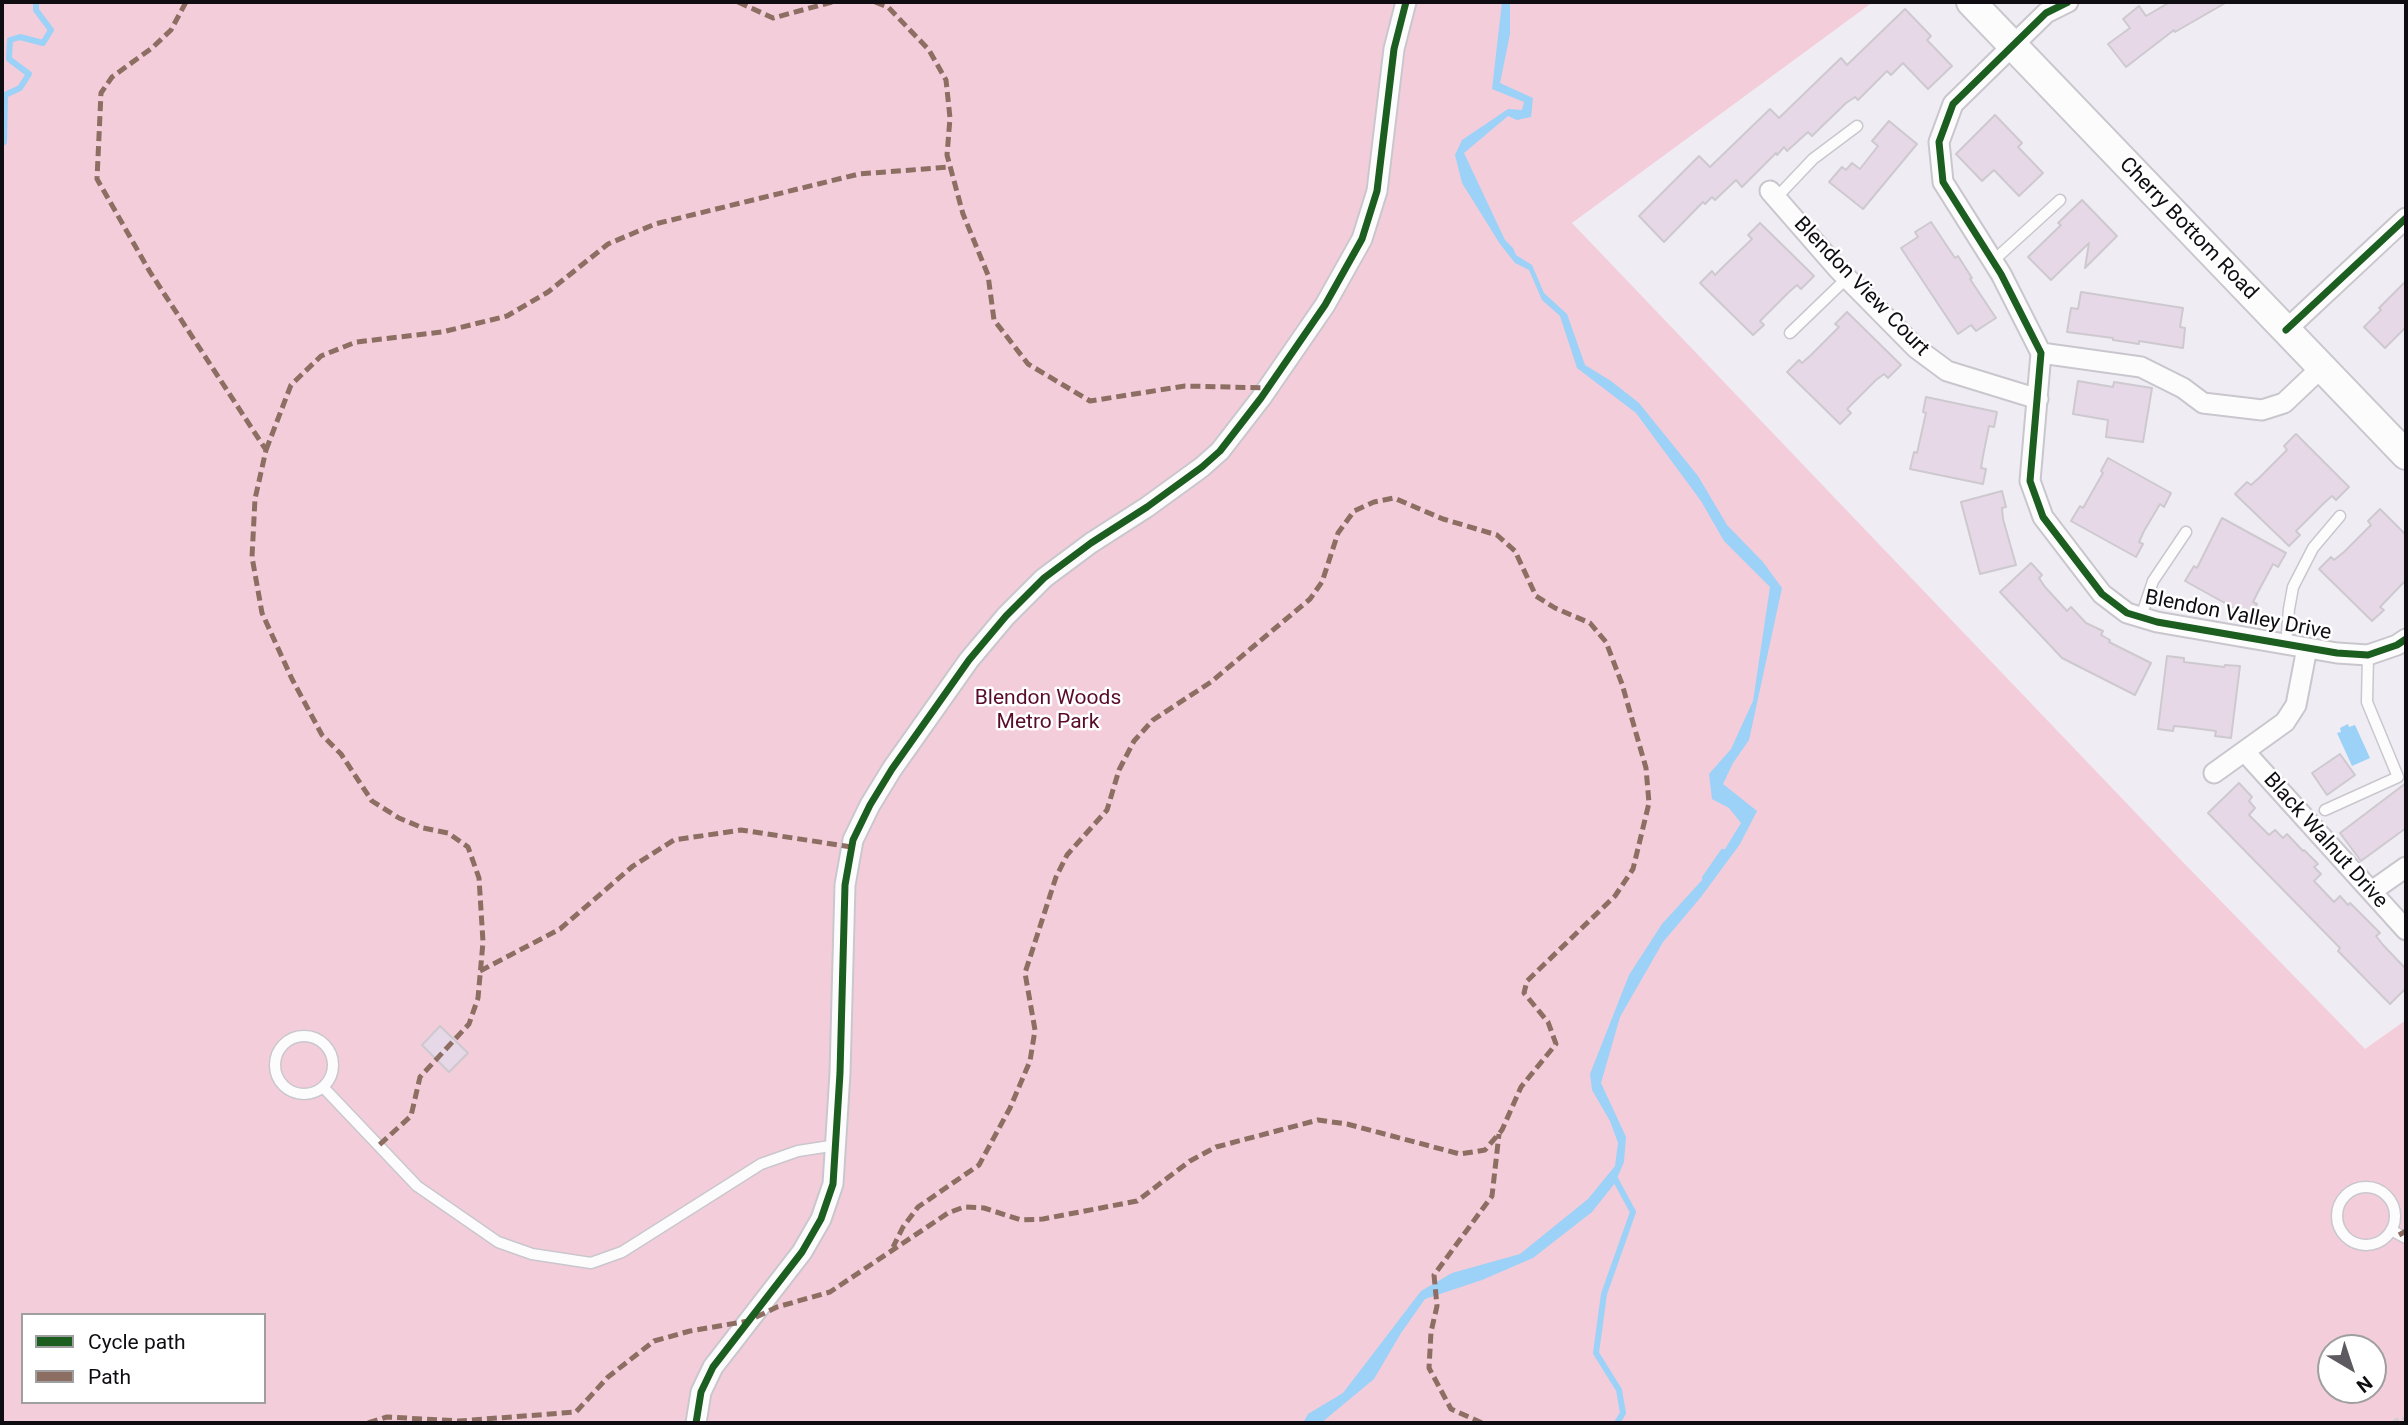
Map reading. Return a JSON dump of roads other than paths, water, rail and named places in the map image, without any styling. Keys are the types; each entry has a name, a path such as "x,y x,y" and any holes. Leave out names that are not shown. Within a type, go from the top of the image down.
{"main road":[{"name":"Cherry Bottom Road","path":"1970,2 2406,455"}],"street":[{"path":"696,1423 701,1392 713,1367 802,1252 821,1219 833,1184 837,1145 845,885 853,840 870,805 892,769 969,660 1006,616 1054,571 1158,499 1220,451 1261,398 1325,305 1362,240 1377,191 1394,49 1406,2"},
{"path":"2068,2 2046,13 1953,104 1939,142 1943,182 1993,261 2041,353 2141,367 2183,388 2203,403 2262,410 2284,403 2322,367"},
{"name":"Blendon View Court","path":"1773,194 1847,278 1916,348 1947,371 2038,399"},
{"path":"2287,330 2406,218"},
{"name":"Blendon Valley Drive","path":"2041,353 2031,481 2043,517 2102,594 2127,613 2157,622 2307,648 2368,655 2397,646 2406,639"},
{"path":"2214,773 2285,722 2296,705 2307,648"},
{"name":"Black Walnut Drive","path":"2245,752 2406,930"},
{"path":"2372,891 2406,867"}],"lane":[{"path":"1773,194 1857,126"},
{"path":"1993,261 2060,200"},
{"path":"1790,333 1847,278"},
{"path":"2286,644 2293,587 2313,548 2340,516"},
{"path":"2141,617 2153,581 2186,533"},
{"path":"2325,810 2398,777 2367,702 2368,655"},
{"path":"304,1035 314,1037 329,1050 333,1059 333,1070 323,1087 304,1094 293,1093 278,1080 275,1059 285,1042 304,1035"},
{"path":"323,1087 417,1186 498,1242 532,1254 591,1263 622,1252 761,1164 798,1151 837,1145"},
{"path":"2366,1186 2385,1193 2391,1201 2395,1221 2391,1230 2376,1243 2355,1244 2340,1230 2336,1210 2340,1201 2347,1193 2366,1186"},
{"path":"2391,1230 2406,1238"}],"water":[{"path":"1502,2 1510,2 1510,34 1500,83 1533,98 1531,117 1517,120 1508,116 1464,153 1505,240 1516,255 1532,265 1544,293 1567,314 1585,365 1639,403 1698,476 1727,525 1763,562 1782,588 1749,740 1723,784 1757,811 1740,844 1663,942 1620,1017 1601,1083 1626,1137 1624,1162 1615,1183 1592,1212 1533,1258 1482,1280 1425,1299 1374,1379 1321,1423 1303,1423 1308,1414 1343,1393 1421,1291 1452,1273 1520,1254 1588,1199 1615,1166 1618,1143 1610,1121 1592,1090 1590,1074 1629,975 1662,924 1714,867 1741,823 1729,808 1712,799 1709,774 1731,749 1753,701 1770,587 1724,541 1701,501 1636,413 1577,368 1560,316 1542,300 1529,270 1515,263 1500,244 1462,183 1455,155 1462,140 1508,109 1522,110 1524,102 1492,89"},
{"path":"2348,724 2349,727 2355,725 2370,758 2352,766 2337,733"}],"waterway":[{"path":"2,143 5,95 20,88 29,74 9,59 10,40 20,37 43,43 51,30 36,10 36,2"},
{"path":"1705,878 1723,852"},
{"path":"1613,1175 1633,1212 1604,1294 1596,1353 1619,1390 1623,1413 1617,1423"}],"park label":[{"name":"Blendon Woods Metro Park","path":"1048,711"}]}
